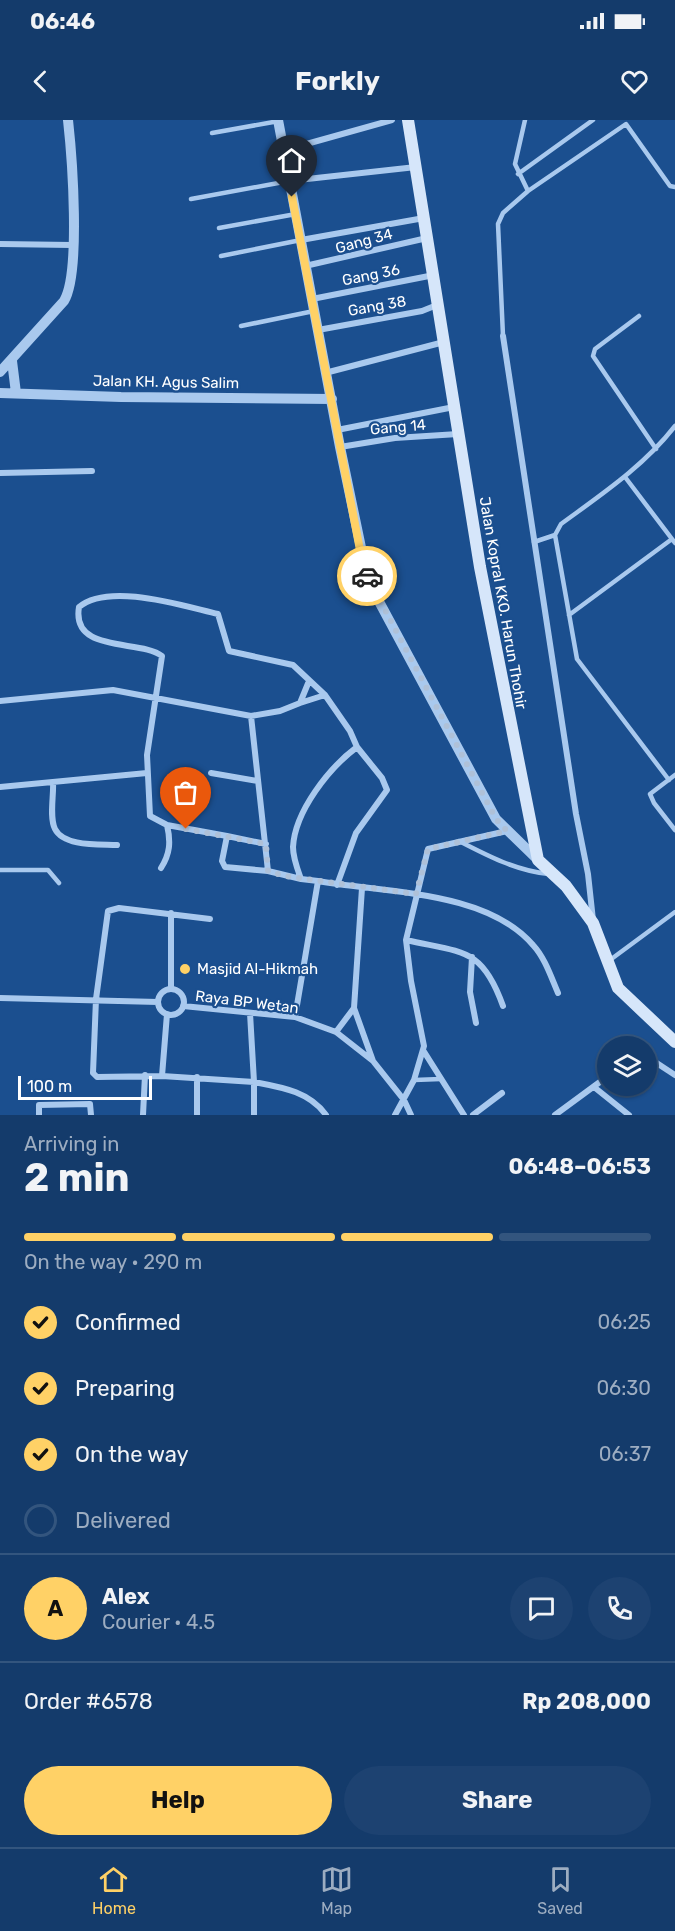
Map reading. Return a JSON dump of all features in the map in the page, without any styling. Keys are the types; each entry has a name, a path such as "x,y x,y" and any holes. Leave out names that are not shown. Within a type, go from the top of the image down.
{"main road":[{"name":"Jalan Kopral KKO. Harun Thohir","path":"408,120 482,579 537,860"},
{"path":"537,860 566,886 592,923 606,963 618,988 629,1001 675,1042"}],"street":[{"path":"0,372 67,297 72,245 74,177 68,120"},
{"path":"280,120 305,266 368,580 496,819 537,860"},
{"path":"285,150 392,120"},
{"path":"289,181 416,167"},
{"path":"301,240 424,218"},
{"name":"Gang 34","path":"305,266 428,237"},
{"path":"0,244 72,245"},
{"name":"Gang 36","path":"312,299 434,275"},
{"name":"Gang 38","path":"318,330 422,311 439,304"},
{"path":"503,336 576,814 588,874 592,923"},
{"path":"326,373 445,342"},
{"path":"12,361 16,393"},
{"name":"Jalan KH. Agus Salim","path":"0,393 121,397 332,399"},
{"path":"337,430 456,407"},
{"name":"Gang 14","path":"340,447 395,438 460,434"},
{"path":"0,473 92,471"},
{"path":"266,844 168,825 150,816 147,755 157,696 161,654 99,641 83,626 78,613 81,604 97,597 122,596 218,614 229,651 287,662 325,695 350,731 357,747 382,778 387,790 356,833 337,885"},
{"path":"300,703 309,681"},
{"path":"0,701 105,690 157,696 251,716 280,711 325,695"},
{"path":"251,716 268,871"},
{"path":"301,879 293,847 299,826 322,780 338,761 357,747"},
{"path":"0,787 147,773"},
{"path":"211,773 257,781"},
{"path":"53,782 54,824 60,835 83,843 117,845"},
{"path":"160,868 167,858 170,839 168,825"},
{"path":"395,1115 414,1080 423,1050 406,940 428,849 507,831"},
{"path":"227,836 222,861 225,867 268,871 337,885 416,894 477,909 517,929 541,957 558,993"},
{"path":"295,1017 318,881"},
{"path":"362,888 354,1008 373,1061"},
{"path":"210,919 120,908 108,911 96,999 94,1074 197,1077 254,1082 295,1091 323,1113"},
{"path":"171,913 171,989"},
{"path":"406,940 472,957 490,973 504,1006"},
{"path":"472,957 470,992 476,1023"},
{"path":"171,989 182,995 183,1006 175,1014 167,1014 160,1010 158,1002 164,992 171,989"},
{"path":"0,998 158,1002"},
{"name":"Raya BP Wetan","path":"183,1006 295,1017 336,1032 373,1061 404,1100 411,1115"},
{"path":"336,1032 354,1008"},
{"path":"250,1013 254,1115"},
{"path":"162,1076 167,1014"},
{"path":"423,1050 464,1115"},
{"path":"657,1063 675,1075"},
{"path":"143,1115 145,1075"},
{"path":"197,1077 197,1115"},
{"path":"555,1115 597,1085"},
{"path":"594,1087 629,1115"},
{"path":"473,1115 502,1093"},
{"path":"39,1115 39,1105 90,1104 91,1115"}],"lane":[{"path":"212,133 280,120"},
{"path":"525,120 515,164 528,191"},
{"path":"518,174 593,120"},
{"path":"503,336 498,224 502,213 528,191 624,122 670,186 675,187"},
{"path":"191,199 289,181"},
{"path":"219,228 296,214"},
{"path":"221,256 301,240"},
{"path":"241,326 314,311"},
{"path":"639,316 595,349 593,356 656,449"},
{"path":"669,780 577,659 555,535 561,524 625,477 656,449 675,426"},
{"path":"569,615 673,541 625,477"},
{"path":"534,542 555,535"},
{"path":"675,775 650,794 654,803 675,830"},
{"path":"459,841 513,866 533,872 552,874"},
{"path":"0,870 48,870 59,884"},
{"path":"606,963 675,912"},
{"path":"414,1080 443,1079"}],"way so far":[{"path":"186,829 266,844 268,871 284,876 416,894 428,849 507,831 496,819 367,576"}],"place":[{"name":"Masjid Al-Hikmah","path":"185,969"}],"route":[{"path":"292,197 360,550 367,576"}]}
